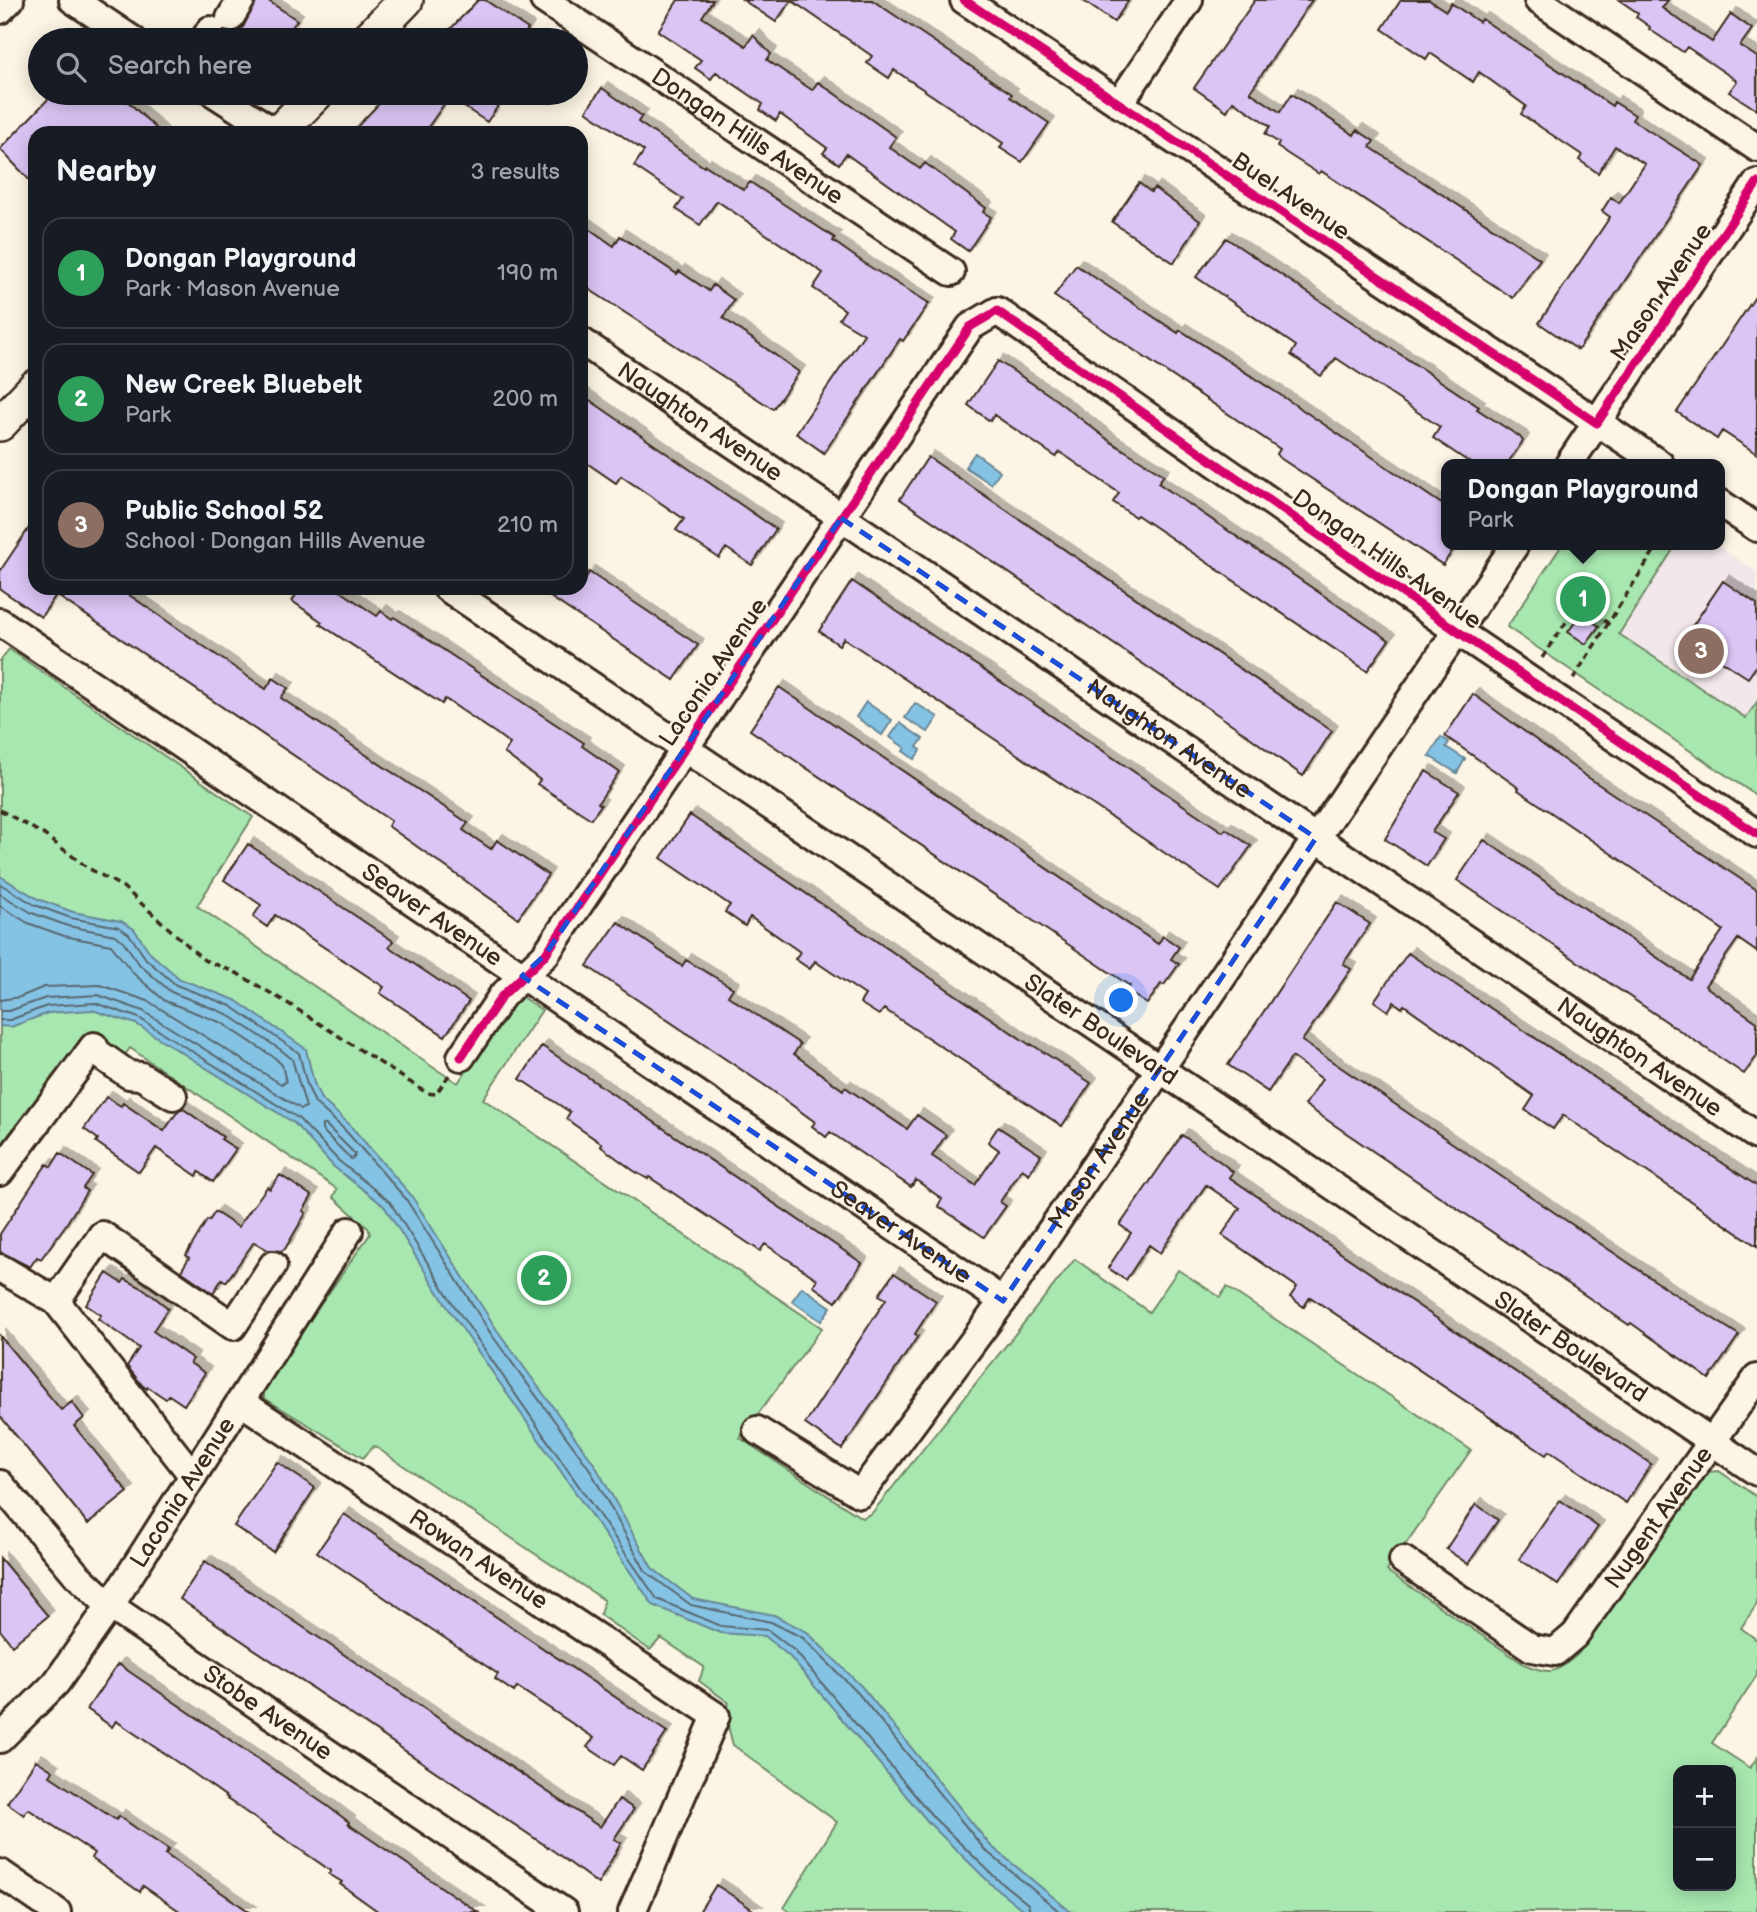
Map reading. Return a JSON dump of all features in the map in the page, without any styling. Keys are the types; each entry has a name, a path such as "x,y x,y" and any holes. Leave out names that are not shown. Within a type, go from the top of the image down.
{"main road":[{"path":"379,28 406,0"},
{"path":"284,126 305,105"},
{"path":"0,424 28,394"}],"street":[{"path":"0,10 10,0"},
{"path":"73,0 115,28"},
{"name":"Dongan Hills Avenue","path":"544,0 586,28"},
{"name":"Buel Avenue","path":"964,0 1652,459"},
{"path":"1119,104 1189,0"},
{"path":"1538,0 1757,148"},
{"name":"Dongan Hills Avenue","path":"588,29 951,272"},
{"path":"233,105 266,126"},
{"name":"Mason Avenue","path":"1572,459 1757,183"},
{"name":"Dongan Hills Avenue","path":"997,311 1457,631 1757,834"},
{"name":"Laconia Avenue","path":"461,1057 502,996 545,955 970,327 997,311"},
{"name":"Naughton Avenue","path":"588,346 1757,1136"},
{"path":"1725,506 1757,528"},
{"name":"Mason Avenue","path":"757,1430 860,1494 1003,1301 1512,550"},
{"name":"Slater Boulevard","path":"457,595 1757,1472"},
{"name":"Seaver Avenue","path":"0,622 1003,1301"},
{"path":"0,1172 93,1048 129,1074 141,1076 173,1096"},
{"name":"Laconia Avenue","path":"0,1739 56,1683 110,1606 349,1231"},
{"path":"56,1301 102,1235 233,1326 273,1265"},
{"path":"0,1268 56,1301 193,1476"},
{"name":"Nugent Avenue","path":"1403,1560 1532,1648 1555,1651 1576,1635 1757,1378"},
{"name":"Rowan Avenue","path":"241,1402 716,1716 632,1912"},
{"name":"Stobe Avenue","path":"0,1484 76,1574 110,1606 564,1912"},
{"path":"0,1873 57,1912"}],"path":[{"path":"1573,679 1655,550"},
{"path":"1542,658 1579,603 1608,623"},
{"path":"0,810 43,834 88,868 123,887 204,960 235,972 289,1004 427,1093 436,1094 461,1057"}],"highlighted area":[{"path":"841,518 1316,838 1003,1301 522,976 545,955"}],"shaded area":[{"path":"1673,550 1724,550 1757,572 1757,796 1619,634"}],"green space":[{"path":"1559,550 1673,550 1619,634 1746,718 1757,702 1757,796 1507,627"},
{"path":"9,649 253,817 197,906 434,1068 458,1083 513,997 520,996 542,1010 483,1099 822,1328 740,1438 862,1518 872,1513 1075,1259 1149,1312 1178,1270 1220,1297 1227,1287 1471,1450 1387,1571 1533,1668 1553,1671 1578,1654 1707,1472 1719,1471 1757,1497 1757,1604 1741,1628 1757,1640 1757,1675 1712,1743 1750,1768 1757,1758 1757,1912 790,1912 784,1908 837,1822 733,1745 725,1715 729,1703 699,1681 704,1667 661,1638 650,1650 600,1615 604,1600 374,1446 363,1458 264,1398 264,1387 270,1377 370,1234 368,1228 333,1197 337,1189 130,1048 122,1059 92,1037 79,1043 0,1146 0,661"}],"water":[{"path":"975,453 1000,471 991,484 965,467"},
{"path":"866,702 892,720 882,735 856,717"},
{"path":"915,703 938,717 928,732 905,718"},
{"path":"900,723 923,739 917,747 921,750 914,759 890,737"},
{"path":"1441,737 1449,742 1446,747 1465,759 1457,773 1429,756"},
{"path":"0,876 38,899 73,912 121,921 134,929 151,954 180,979 235,1000 306,1049 314,1083 321,1099 349,1124 411,1195 497,1330 595,1465 652,1568 693,1599 774,1615 807,1632 863,1688 990,1845 1071,1912 1026,1912 992,1885 929,1823 790,1657 765,1636 720,1633 653,1605 448,1308 384,1206 334,1167 294,1123 136,1024 92,1010 48,1013 11,1027 0,1026"},
{"path":"802,1287 831,1307 821,1321 792,1301"}],"building":[{"path":"257,0 267,0 297,20 291,28 243,27"},
{"path":"478,0 485,0 527,28 451,28"},
{"path":"678,0 713,0 702,17 746,46 753,35 771,54 767,60 812,90 818,82 896,137 889,147 920,169 925,163 986,208 983,212 991,217 968,251 951,239 955,232 846,154 839,164 823,153 827,148 780,114 776,121 760,110 763,104 716,72 711,79 695,68 701,60 658,31"},
{"path":"743,0 791,0 776,22"},
{"path":"791,0 872,0 1012,94 1010,97 1049,123 1022,162 1000,148 1003,143 894,70 889,78 867,63 872,56"},
{"path":"1082,0 1129,0 1114,22"},
{"path":"1255,0 1312,0 1250,92 1280,112 1292,94 1354,135 1357,130 1374,141 1370,147 1540,259 1513,298 1321,171 1319,174 1277,147 1279,143 1265,134 1270,126 1233,101 1227,111 1194,88"},
{"path":"1401,0 1429,0 1446,11 1451,3 1479,22 1482,19 1612,106 1614,102 1635,115 1632,120 1703,165 1578,350 1539,323 1610,217 1602,211 1611,197 1619,203 1645,164 1615,146 1598,173 1579,160 1582,155 1521,114 1526,106 1479,72 1473,82 1430,53 1426,59 1382,29"},
{"path":"1619,0 1668,0 1662,8 1712,42 1731,14 1752,29 1740,46 1757,57 1757,110 1729,92 1737,81 1687,47 1683,52 1649,29 1650,27 1636,17 1638,13"},
{"path":"602,88 642,116 638,122 704,167 705,165 744,190 750,182 835,238 833,241 867,265 929,303 903,341 900,339 824,453 796,433 864,334 839,319 845,310 813,288 823,273 717,201 700,225 676,209 683,199 634,166 644,151 586,111"},
{"path":"42,105 132,105 154,126 28,126 28,179 0,149"},
{"path":"378,105 443,105 429,126 358,126"},
{"path":"461,105 499,105 487,122"},
{"path":"1139,183 1151,192 1154,188 1200,221 1174,263 1112,222"},
{"path":"588,228 614,246 620,236 677,274 679,271 709,291 713,285 734,300 723,318 799,372 773,409 588,289"},
{"path":"1226,238 1479,407 1477,409 1523,441 1510,459 1464,459 1433,438 1440,427 1336,358 1321,376 1291,355 1296,346 1196,277"},
{"path":"1076,265 1178,333 1180,330 1285,398 1441,504 1441,550 1453,550 1443,565 1280,458 1277,454 1280,449 1054,296"},
{"path":"1757,294 1757,454 1722,431 1717,439 1677,412"},
{"path":"998,361 1051,396 1111,442 1164,475 1158,483 1389,640 1367,671 1137,515 1135,517 1113,502 1119,493 1060,452 1056,457 994,415 990,421 968,405"},
{"path":"588,399 776,529 752,565 726,548 719,558 676,530 684,519 621,476 616,483 588,464"},
{"path":"928,457 1332,731 1303,776 1233,725 900,499"},
{"path":"28,529 28,595 56,595 41,617 0,589 0,571"},
{"path":"589,572 698,645 674,680 547,595 588,595"},
{"path":"852,581 1223,832 1226,829 1251,846 1220,890 844,638 839,645 819,631"},
{"path":"1723,581 1757,604 1757,665 1748,678 1685,637"},
{"path":"56,595 129,595 266,689 273,678 288,688 281,698 468,823 463,830 491,849 497,840 548,875 518,918 388,826 391,821"},
{"path":"296,595 346,595 377,616 381,611 392,619 394,617 584,743 582,746 619,772 598,803 601,805 591,819 537,784 540,780 504,753 510,744 497,734 445,699 442,704 320,624 322,622 292,601"},
{"path":"1581,614 1599,626 1586,644 1568,632"},
{"path":"779,687 1158,944 1163,936 1179,947 1171,959 1179,964 1164,985 1161,984 1147,1004 1127,991 1130,986 750,730"},
{"path":"1473,694 1583,774 1757,890 1757,952 1738,939 1705,986 1757,1022 1757,1056 1744,1074 1457,880 1484,840 1689,979 1723,930 1518,790 1519,788 1445,736"},
{"path":"1426,771 1459,792 1432,832 1444,839 1427,866 1385,839"},
{"path":"690,815 1030,1045 1091,1083 1062,1126 884,1009 879,1015 860,1003 865,995 815,961 810,969 795,959 800,952 750,917 745,926 725,912 730,905 661,858"},
{"path":"248,844 393,941 389,947 469,1001 445,1036 380,993 384,987 275,915 267,927 253,917 261,905 224,880"},
{"path":"1337,902 1370,924 1343,964 1351,969 1302,1041 1739,1335 1709,1379 1631,1323 1629,1325 1305,1105 1322,1079 1292,1057 1268,1092 1228,1065"},
{"path":"618,922 682,966 686,960 733,988 728,996 800,1044 794,1054 843,1090 845,1087 907,1129 917,1115 946,1135 932,1156 975,1185 999,1150 988,1142 998,1127 1041,1155 1029,1174 1022,1169 1000,1202 1006,1206 984,1237 938,1206 942,1199 916,1180 911,1187 830,1132 826,1137 812,1126 815,1122 770,1089 587,966"},
{"path":"1408,953 1757,1186 1757,1246 1563,1115 1553,1129 1525,1110 1534,1096 1404,1005 1402,1008 1394,1002 1388,1011 1374,1001"},
{"path":"542,1046 862,1263 836,1302 813,1286 817,1279 765,1244 760,1251 649,1177 648,1179 634,1171 566,1119 570,1112 520,1079"},
{"path":"106,1097 121,1106 123,1103 164,1131 182,1108 236,1149 213,1182 199,1172 197,1176 156,1148 139,1172 96,1142 98,1139 84,1129"},
{"path":"1182,1135 1233,1172 1229,1177 1651,1464 1626,1503 1549,1451 1546,1455 1310,1297 1304,1307 1290,1297 1297,1287 1222,1235 1240,1208 1206,1185 1160,1253 1149,1245 1126,1280 1108,1268 1131,1233 1120,1225"},
{"path":"60,1153 92,1175 83,1188 87,1191 65,1226 41,1259 37,1257 30,1267 0,1252 0,1234 47,1164 51,1167"},
{"path":"280,1175 312,1196 303,1211 306,1213 285,1249 268,1250 254,1242 226,1282 222,1279 213,1293 181,1271 189,1258 186,1255 207,1220 209,1221 215,1212 238,1227 267,1187 270,1189"},
{"path":"107,1273 122,1283 125,1279 144,1289 168,1308 153,1331 193,1359 190,1363 205,1373 184,1405 169,1395 166,1399 142,1385 127,1366 139,1348 98,1319 101,1315 86,1305"},
{"path":"894,1273 936,1301 915,1334 918,1336 842,1449 805,1424 886,1299 879,1295"},
{"path":"0,1336 61,1410 72,1402 84,1418 74,1426 128,1492 88,1524 0,1416"},
{"path":"277,1462 315,1488 273,1552 234,1526"},
{"path":"1560,1500 1598,1527 1558,1585 1519,1559"},
{"path":"1476,1504 1498,1520 1468,1564 1446,1549"},
{"path":"344,1514 667,1732 642,1770 621,1756 614,1765 587,1747 594,1738 517,1687 514,1692 495,1679 498,1674 317,1552"},
{"path":"0,1558 48,1616 12,1645 0,1630"},
{"path":"205,1561 600,1827 619,1799 634,1809 614,1839 621,1843 598,1884 555,1852 180,1599"},
{"path":"118,1664 478,1912 379,1912 340,1884 342,1882 329,1874 331,1871 193,1773 116,1721 112,1727 87,1709"},
{"path":"36,1760 53,1771 50,1776 116,1820 119,1816 169,1850 165,1854 250,1912 181,1912 143,1886 140,1892 91,1858 94,1853 28,1809 24,1815 7,1803"},
{"path":"716,1885 730,1894 756,1912 699,1912"}],"cycle path":[{"path":"964,0 1597,423 1757,183"},
{"path":"461,1057 502,996 545,955 970,327 997,311 1457,631 1757,834"}],"place":[{"name":"Dongan Playground","path":"1583,599"},
{"name":"Public School 52","path":"1701,651"},
{"name":"New Creek Bluebelt","path":"544,1278"}]}
